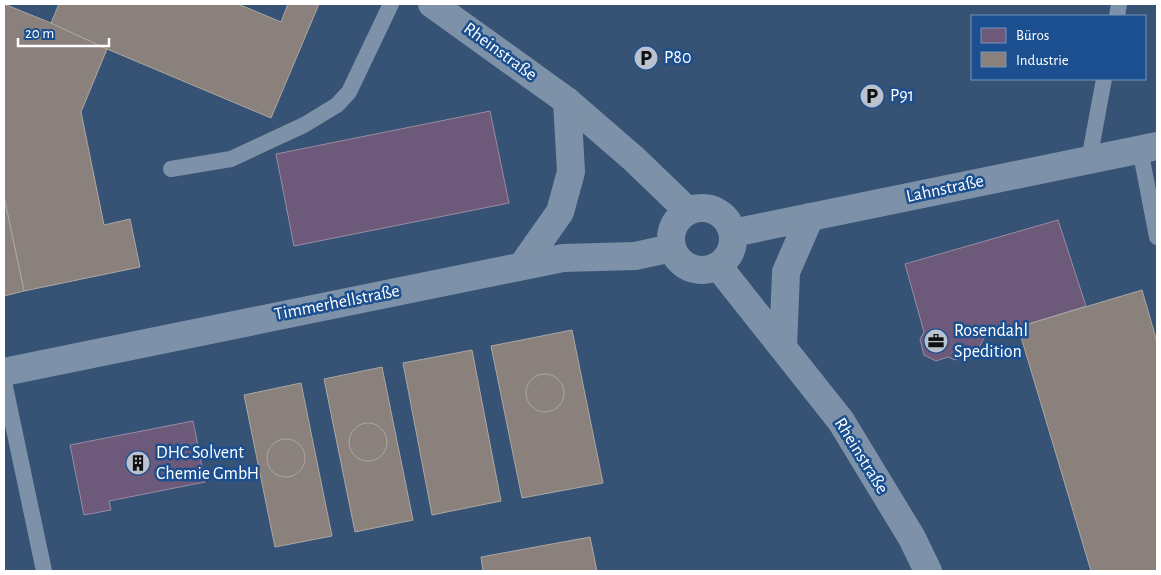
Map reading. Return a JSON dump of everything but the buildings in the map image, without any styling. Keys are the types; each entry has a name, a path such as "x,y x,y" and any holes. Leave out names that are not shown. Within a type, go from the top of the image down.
{"street":[{"name":"Rheinstraße","path":"432,4 567,101 634,159 688,211"},
{"path":"522,266 560,212 571,172 567,101"},
{"name":"Lahnstraße","path":"733,233 1149,147"},
{"path":"702,208 716,210 727,219 733,233 733,244 729,255 718,266 708,269 693,269 680,261 672,248 671,233 677,220 688,211 702,208"},
{"path":"783,347 786,272 810,217"},
{"name":"Timmerhellstraße","path":"4,372 563,258 635,256 672,248"},
{"name":"Rheinstraße","path":"718,266 841,421 912,538 928,571"}],"lane":[{"path":"171,170 231,159 304,125 337,105 349,92 391,4"},
{"path":"1088,160 1104,80"},
{"path":"1149,147 1157,237"},
{"path":"4,382 44,571"}],"place":[{"name":"P80","path":"646,58"},
{"name":"P91","path":"872,96"},
{"name":"Rosendahl Spedition","path":"936,341"},
{"name":"DHC Solvent Chemie GmbH","path":"138,463"}]}
